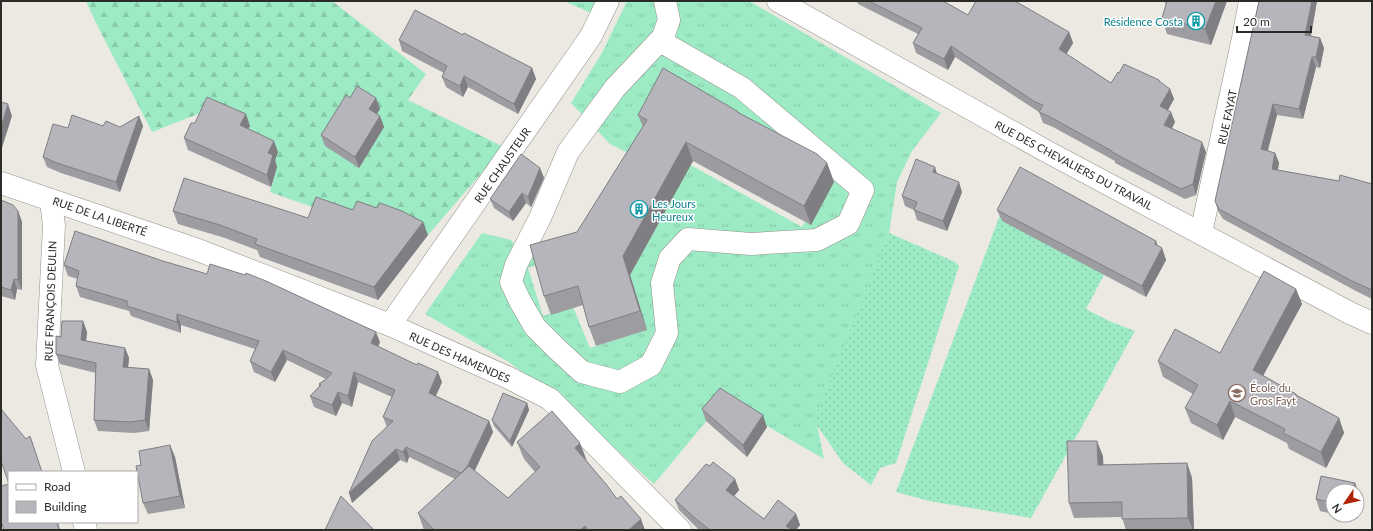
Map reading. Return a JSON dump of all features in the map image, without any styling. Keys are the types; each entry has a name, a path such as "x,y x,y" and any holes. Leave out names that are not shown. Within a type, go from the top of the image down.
{"street":[{"name":"RUE CHAUSTEUR","path":"390,325 591,36 608,1"},
{"path":"660,41 742,88 863,190 848,224 817,240 751,244 688,239 670,258 662,283 666,333 651,365 620,382 582,372 535,327 511,282 516,264 540,218 568,152 615,88 660,41 663,38 669,20 665,1"},
{"name":"RUE DES CHEVALIERS DU TRAVAIL","path":"778,1 1046,151 1372,324"},
{"name":"RUE FAYAT","path":"1201,233 1250,1"},
{"name":"RUE DE LA LIBERTÉ","path":"1,183 198,250"},
{"name":"RUE FRANÇOIS DEULIN","path":"51,200 54,226 47,365 74,471"},
{"name":"RUE DES HAMENDES","path":"198,250 390,325 509,378 550,399 680,530"}],"green space":[{"path":"86,1 332,1 426,74 408,100 504,147 428,235 358,223 270,192 277,167 245,137 250,126 211,109 152,132"},
{"path":"564,1 608,1 600,17"},
{"path":"627,1 749,1 941,113 912,151 897,182 889,233 817,425 824,459 724,400 654,484 558,397 507,361 425,314 482,233 511,240 521,255 558,257 528,268 543,316 573,307 590,348 637,333 623,276 687,163 802,227 832,177 664,91 630,154 610,144 571,103 602,53"},
{"path":"1000,215 1105,273 1086,309 1109,321 1135,331 1031,518 929,501 896,492"},
{"path":"889,233 955,262 959,266 896,463 880,468 871,485 843,463 814,421"}],"building":[{"path":"869,1 943,1 968,15 976,1 1015,1 1069,32 1059,49 1111,83 1124,64 1159,80 1170,89 1160,106 1171,112 1164,125 1202,142 1193,184 1181,189 1039,112 1043,105 1035,102 951,46 944,59 913,43 922,28"},
{"path":"1167,1 1216,1 1205,29 1162,18"},
{"path":"1259,1 1312,1 1305,35 1320,38 1316,57 1312,57 1299,109 1273,104 1261,149 1275,153 1272,169 1339,181 1340,175 1372,184 1372,290 1352,281 1219,209 1215,201"},
{"path":"415,10 532,68 514,104 464,76 460,86 442,77 447,66 399,40"},
{"path":"663,68 737,112 817,154 827,163 804,206 686,142 623,256 640,311 589,327 578,286 544,296 530,245 577,232 647,120 638,115"},
{"path":"357,86 376,98 369,109 380,116 355,157 321,135 346,95 350,98"},
{"path":"207,97 246,114 240,125 274,141 268,153 273,155 267,175 184,138 191,123 195,123"},
{"path":"1,102 8,104 1,127"},
{"path":"72,115 103,126 106,121 120,127 139,116 116,182 43,157 53,124 68,128"},
{"path":"521,154 540,168 528,197 522,193 509,212 490,199"},
{"path":"916,159 935,167 933,172 959,182 943,221 914,210 917,202 902,196"},
{"path":"1020,167 1156,241 1155,244 1162,248 1142,286 997,210"},
{"path":"184,178 308,218 316,197 353,210 357,201 377,208 380,203 402,211 423,222 374,287 255,244 257,239 220,225 173,211"},
{"path":"1,200 13,205 18,211 18,280 14,279 11,290 1,287"},
{"path":"75,231 163,261 207,274 210,264 245,275 246,273 376,332 371,343 417,365 418,363 438,372 429,393 489,421 467,467 461,473 406,447 403,452 396,449 349,493 372,441 393,421 383,417 395,390 354,372 348,396 338,392 332,405 310,396 321,385 319,384 332,373 283,350 271,372 250,361 259,341 177,314 177,322 127,306 127,301 76,286 79,271 64,265"},
{"path":"1264,271 1296,289 1253,370 1339,418 1321,452 1283,433 1285,429 1230,401 1217,425 1185,408 1198,385 1158,361 1175,329 1220,353"},
{"path":"62,321 83,321 81,340 125,348 123,367 149,369 145,420 130,422 94,420 96,363 56,354 56,336 61,337"},
{"path":"720,388 763,415 743,445 702,409"},
{"path":"503,393 527,403 510,441 492,420"},
{"path":"1,409 26,439 30,436 42,471 8,471 8,481 1,461"},
{"path":"552,411 580,443 575,448 617,499 621,496 641,519 629,530 588,530 585,526 580,530 434,530 418,513 469,466 508,498 540,467 517,442"},
{"path":"1067,441 1097,441 1098,465 1187,463 1188,518 1122,519 1122,502 1069,503"},
{"path":"170,445 180,496 143,503 136,466 141,465 139,451"},
{"path":"713,462 735,479 726,490 764,519 778,500 796,514 786,526 792,530 710,530 696,519 675,500 706,464 710,466"},
{"path":"1321,476 1355,483 1325,483 1325,501 1316,499"},
{"path":"8,484 8,523 57,523 59,530 4,530 1,521 1,486"},
{"path":"341,496 374,530 325,530"}],"place":[{"name":"Résidence Costa","path":"1196,21"},
{"name":"Les Jours Heureux","path":"639,209"},
{"name":"École du Gros Fayt","path":"1237,393"}]}
